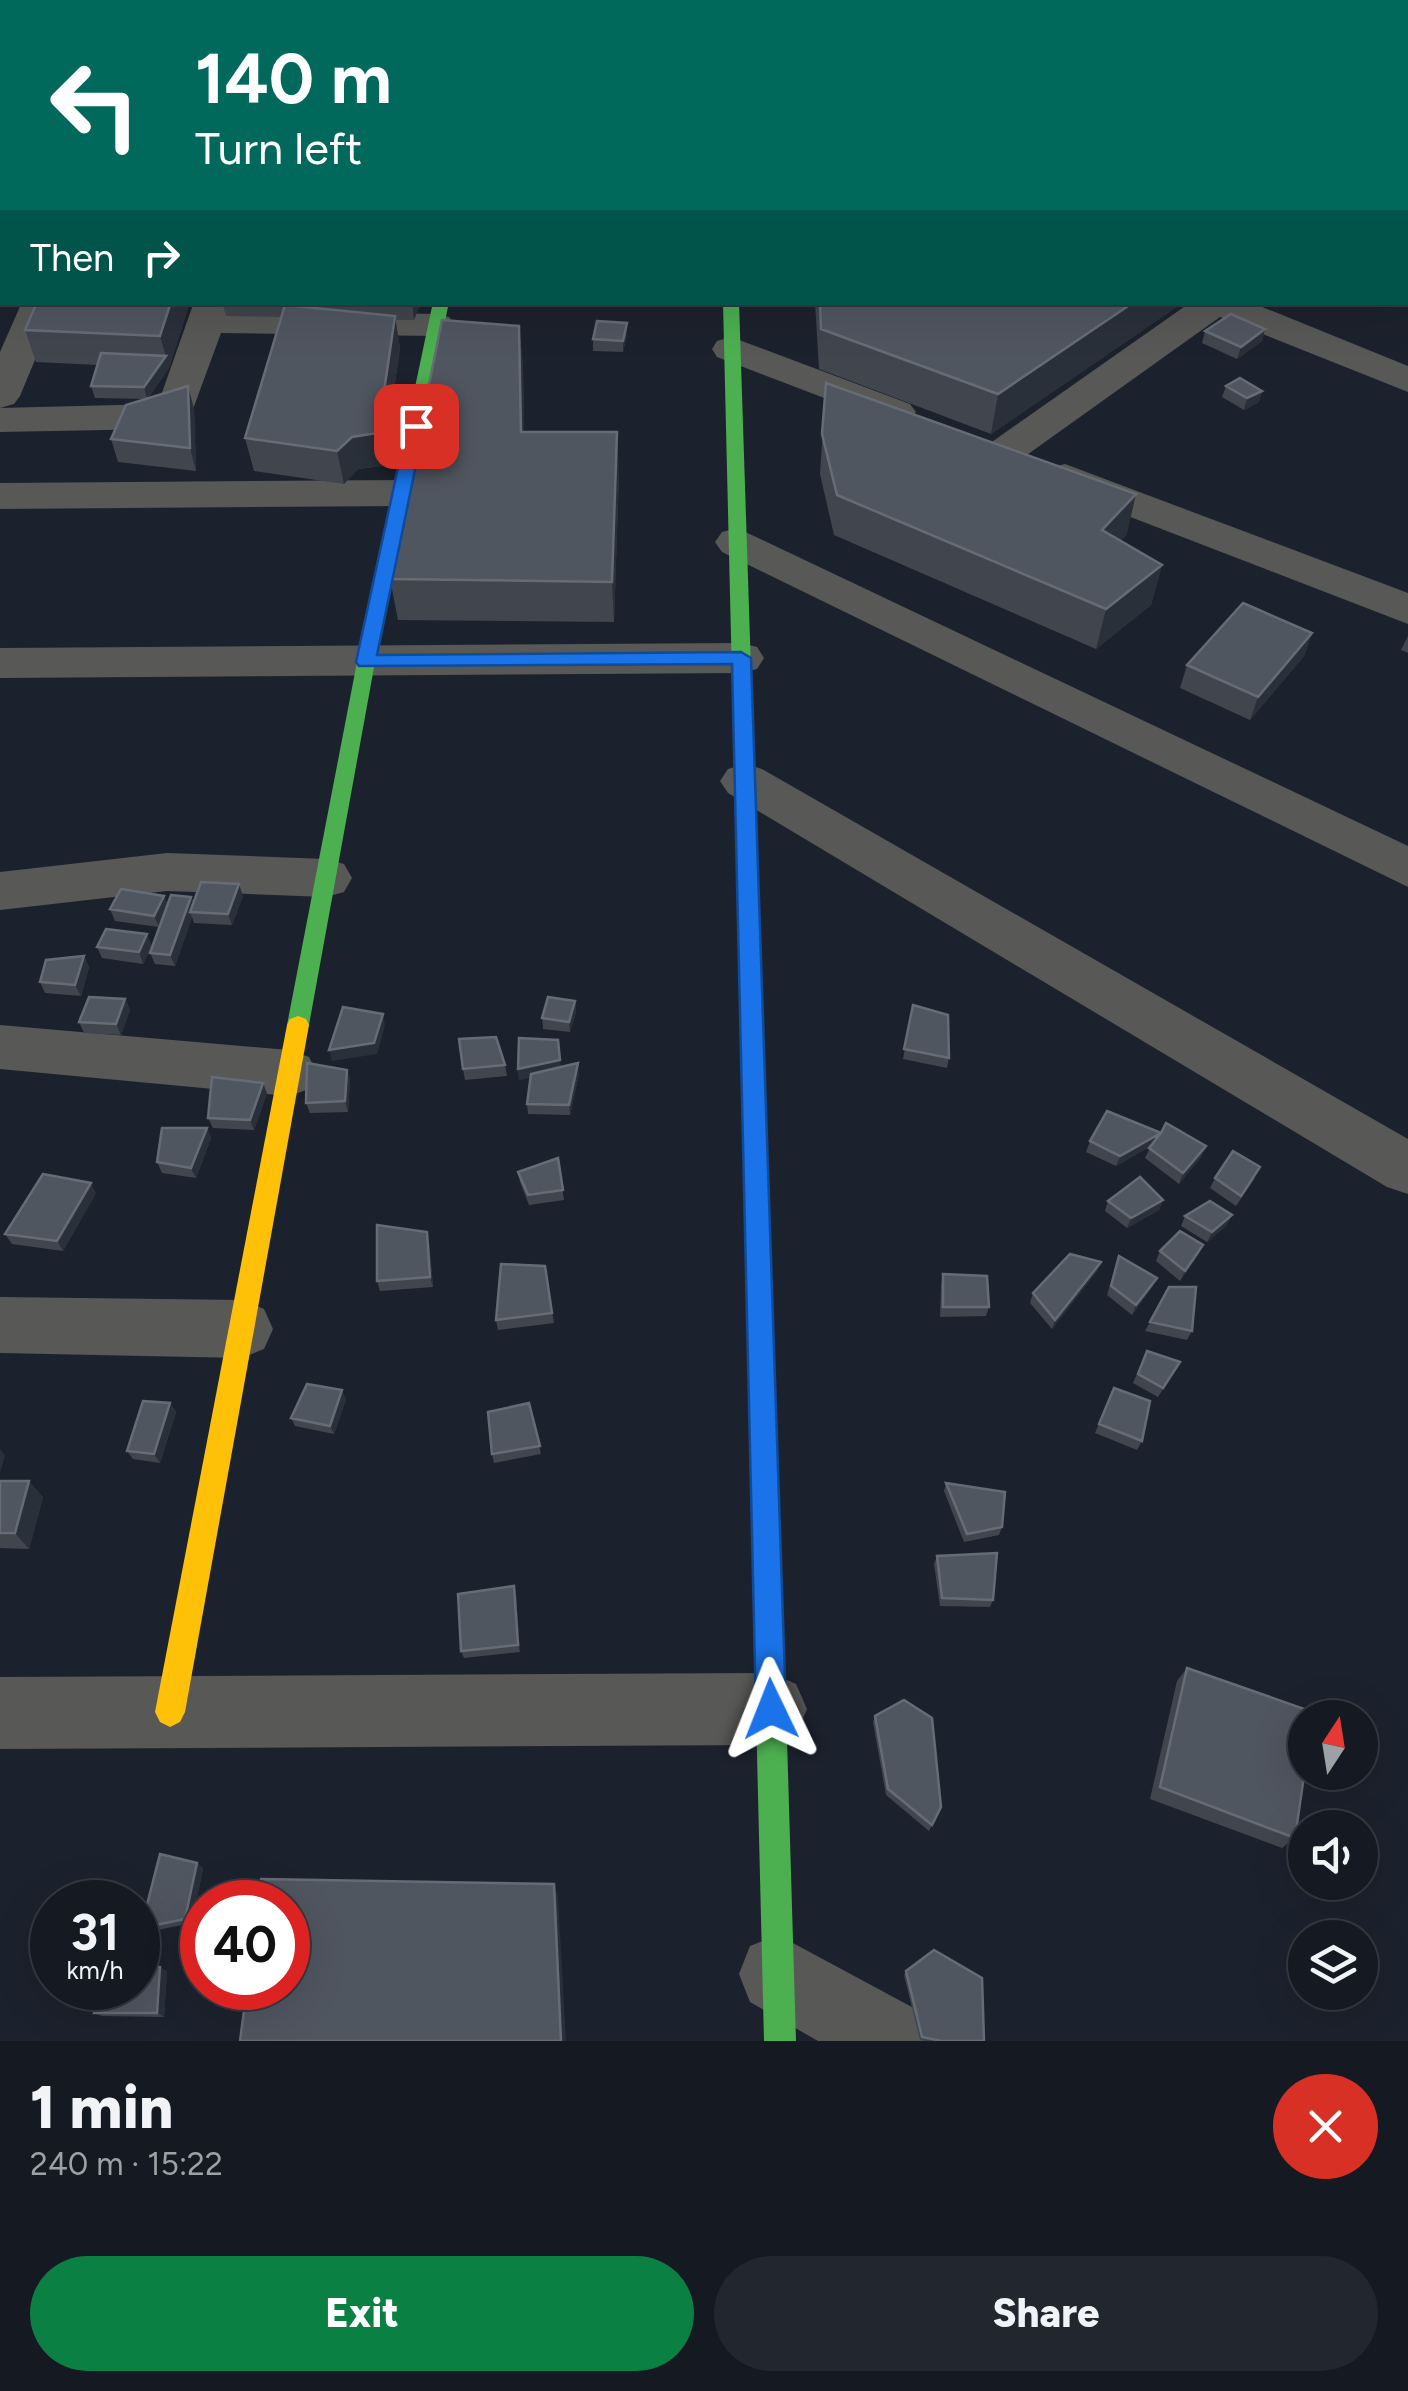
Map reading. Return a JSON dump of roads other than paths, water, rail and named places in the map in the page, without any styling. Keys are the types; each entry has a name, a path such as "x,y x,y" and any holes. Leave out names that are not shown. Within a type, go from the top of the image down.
{"street":[{"path":"0,396 40,305"},
{"path":"731,305 779,2008 895,2041"},
{"path":"967,439 1211,305"},
{"path":"1223,305 1408,380"},
{"path":"0,420 156,417 175,412 210,312 439,314 366,662 170,1712"},
{"path":"731,349 1408,608"},
{"path":"0,496 402,493"},
{"path":"738,542 1408,868"},
{"path":"0,663 741,658"},
{"path":"745,781 1408,1169"},
{"path":"0,890 167,872 326,878"},
{"path":"0,1046 289,1073"},
{"path":"0,1325 242,1329"},
{"path":"0,1714 771,1709"}]}
